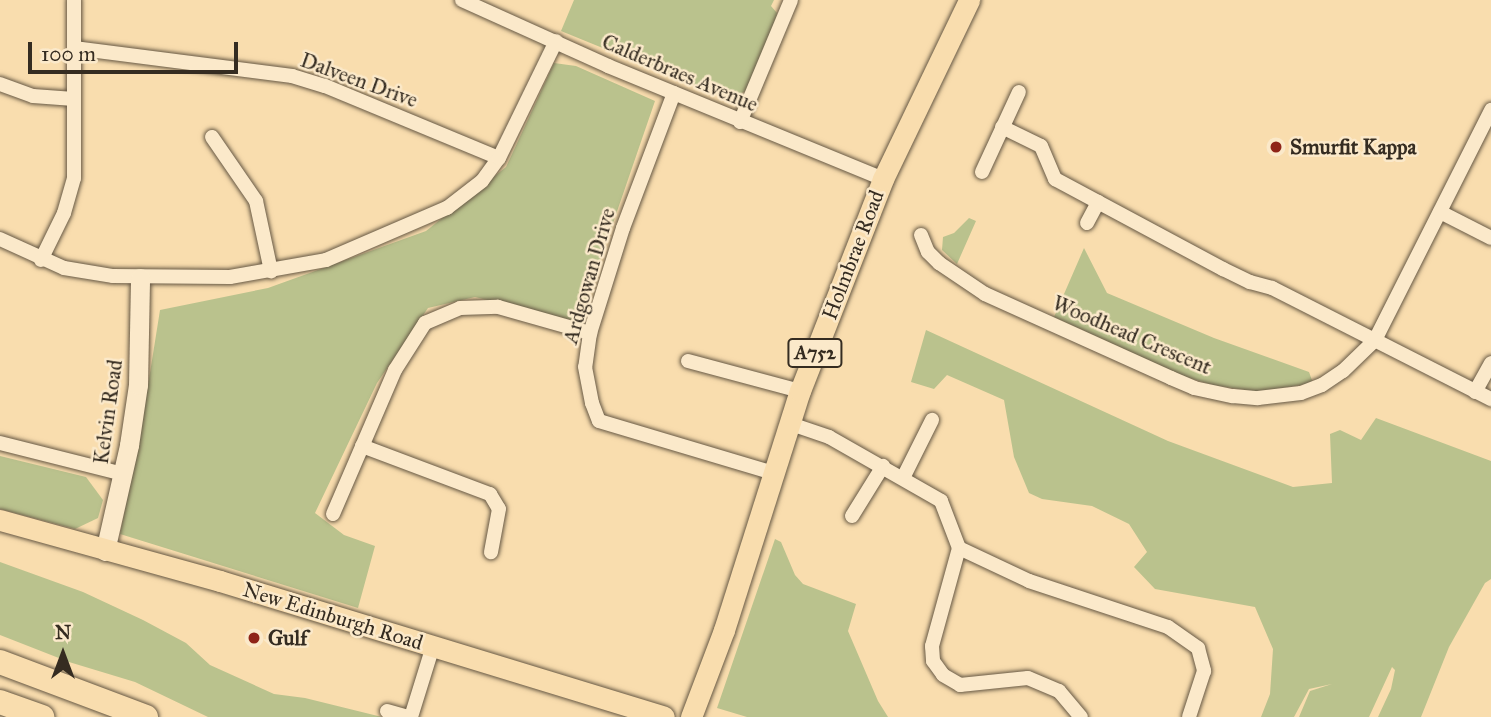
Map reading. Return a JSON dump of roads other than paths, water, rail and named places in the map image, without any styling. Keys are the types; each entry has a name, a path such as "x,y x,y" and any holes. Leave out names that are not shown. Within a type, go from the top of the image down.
{"highway":[{"path":"0,662 146,717"},
{"path":"0,702 43,717"}],"main road":[{"name":"Holmbrae Road","path":"691,717 724,630 800,391 883,179 969,0"},
{"name":"New Edinburgh Road","path":"0,520 220,582 664,717"}],"street":[{"path":"41,260 64,213 74,178 74,0"},
{"name":"Calderbraes Avenue","path":"462,0 740,122 883,179"},
{"path":"740,122 791,0"},
{"path":"0,239 41,260 84,272 139,278 230,277 326,260 447,208 482,181 499,158 555,41"},
{"name":"Dalveen Drive","path":"74,48 292,76 325,86 499,158"},
{"path":"0,84 33,96 74,99"},
{"path":"982,172 1018,92"},
{"name":"Ardgowan Drive","path":"674,93 623,228 590,333 585,367 599,421 773,473"},
{"name":"Woodhead Crescent","path":"920,235 928,252 939,263 985,294 1194,388 1258,398 1301,393 1322,386 1343,372 1376,340 1489,118"},
{"path":"1002,127 1041,146 1055,179 1250,282 1272,288 1491,399"},
{"path":"212,137 256,201 271,271"},
{"path":"1087,223 1098,202"},
{"path":"1440,212 1491,238"},
{"name":"Kelvin Road","path":"105,551 123,474 138,385 139,278"},
{"path":"333,514 395,370 425,323 460,308 498,307 590,333"},
{"path":"688,361 800,391"},
{"path":"1475,391 1491,363"},
{"path":"903,478 932,420"},
{"path":"791,424 829,437 941,501 959,548 932,646 933,661 943,675 960,685 1028,678 1059,691 1081,717"},
{"path":"0,443 123,474"},
{"path":"362,446 490,494 499,509 491,552"},
{"path":"852,516 883,466"},
{"path":"959,548 1029,582 1168,627 1198,648 1204,671 1189,717"},
{"path":"387,711 410,717 433,646"}],"place":[{"name":"Smurfit Kappa","path":"1276,147"},
{"name":"Gulf","path":"254,638"}]}
